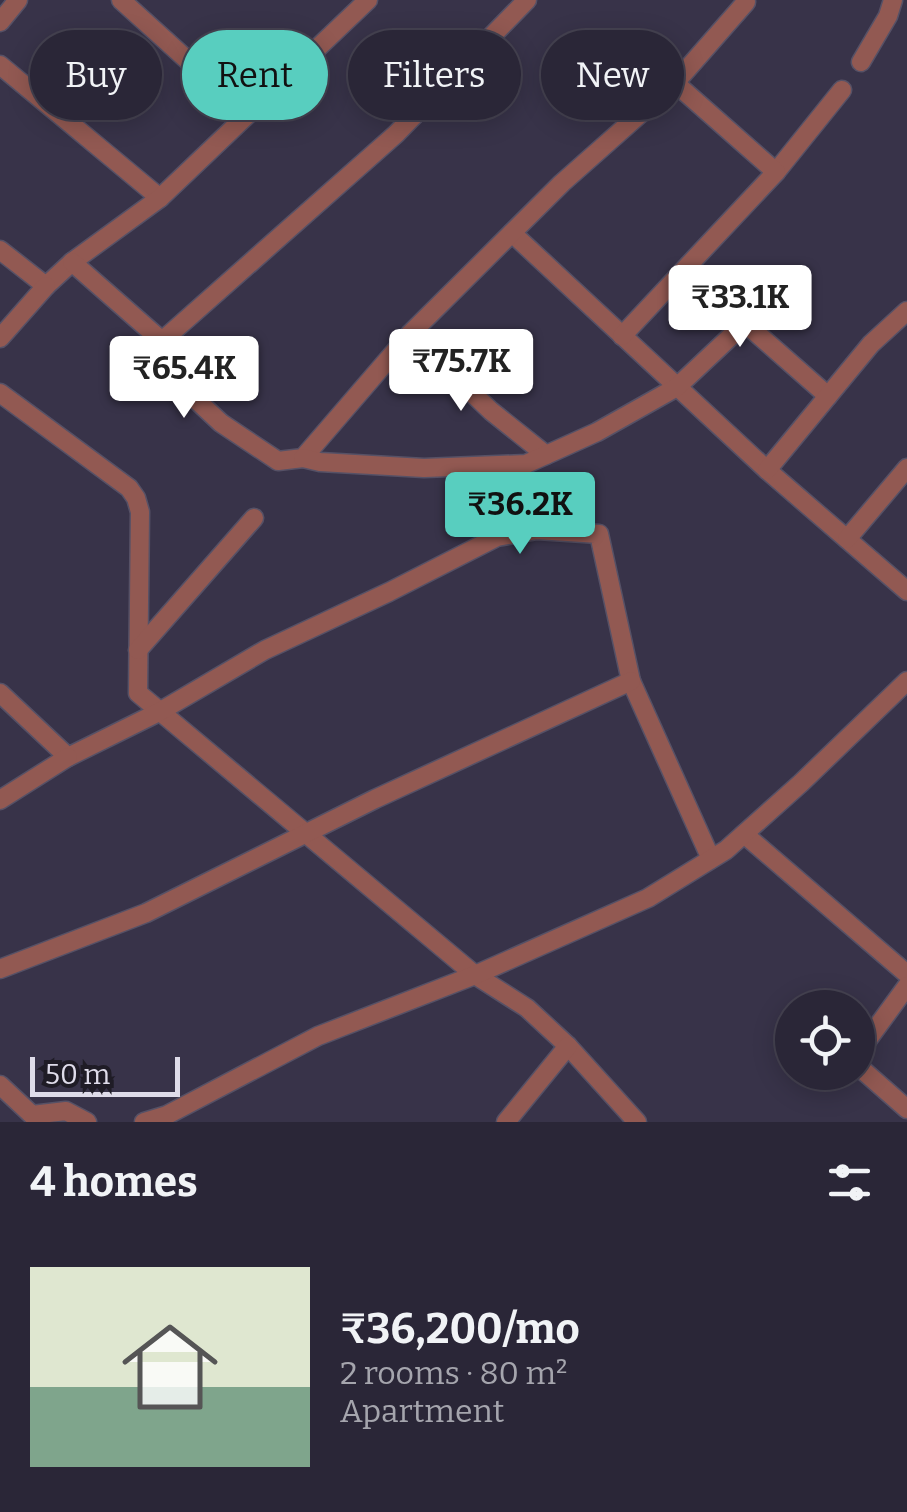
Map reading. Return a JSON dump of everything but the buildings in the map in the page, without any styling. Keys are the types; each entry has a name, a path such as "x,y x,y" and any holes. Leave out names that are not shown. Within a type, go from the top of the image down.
{"street":[{"path":"122,0 182,55"},
{"path":"328,38 368,0"},
{"path":"527,0 396,134 162,341 160,366 221,423 278,461 303,458 424,468 526,464 597,432 677,387 745,322"},
{"path":"861,62 893,0"},
{"path":"0,22 14,1"},
{"path":"684,73 746,2"},
{"path":"0,65 160,198"},
{"path":"622,336 776,172 842,90"},
{"path":"684,91 776,172"},
{"path":"0,338 72,262 160,198 241,120"},
{"path":"303,458 410,334 562,183 633,120"},
{"path":"512,234 766,470 907,591"},
{"path":"0,250 46,286"},
{"path":"72,262 162,341"},
{"path":"689,265 745,322 828,396"},
{"path":"766,470 872,344 907,312"},
{"path":"410,334 491,411 546,455"},
{"path":"0,393 128,488 136,498 140,512 138,693 475,975 526,1008 568,1046 637,1122"},
{"path":"847,539 907,468"},
{"path":"138,650 254,518"},
{"path":"0,800 68,757 159,712 265,650 497,537 537,530 598,534 631,681 712,859"},
{"path":"0,969 146,912 375,799 631,681"},
{"path":"144,1122 167,1115 318,1036 475,975 648,898 726,850 907,682"},
{"path":"0,693 68,757"},
{"path":"744,834 907,974"},
{"path":"875,1030 907,986"},
{"path":"506,1122 568,1046"},
{"path":"875,1081 907,1109"},
{"path":"0,1085 32,1115 66,1111 87,1122"}]}
